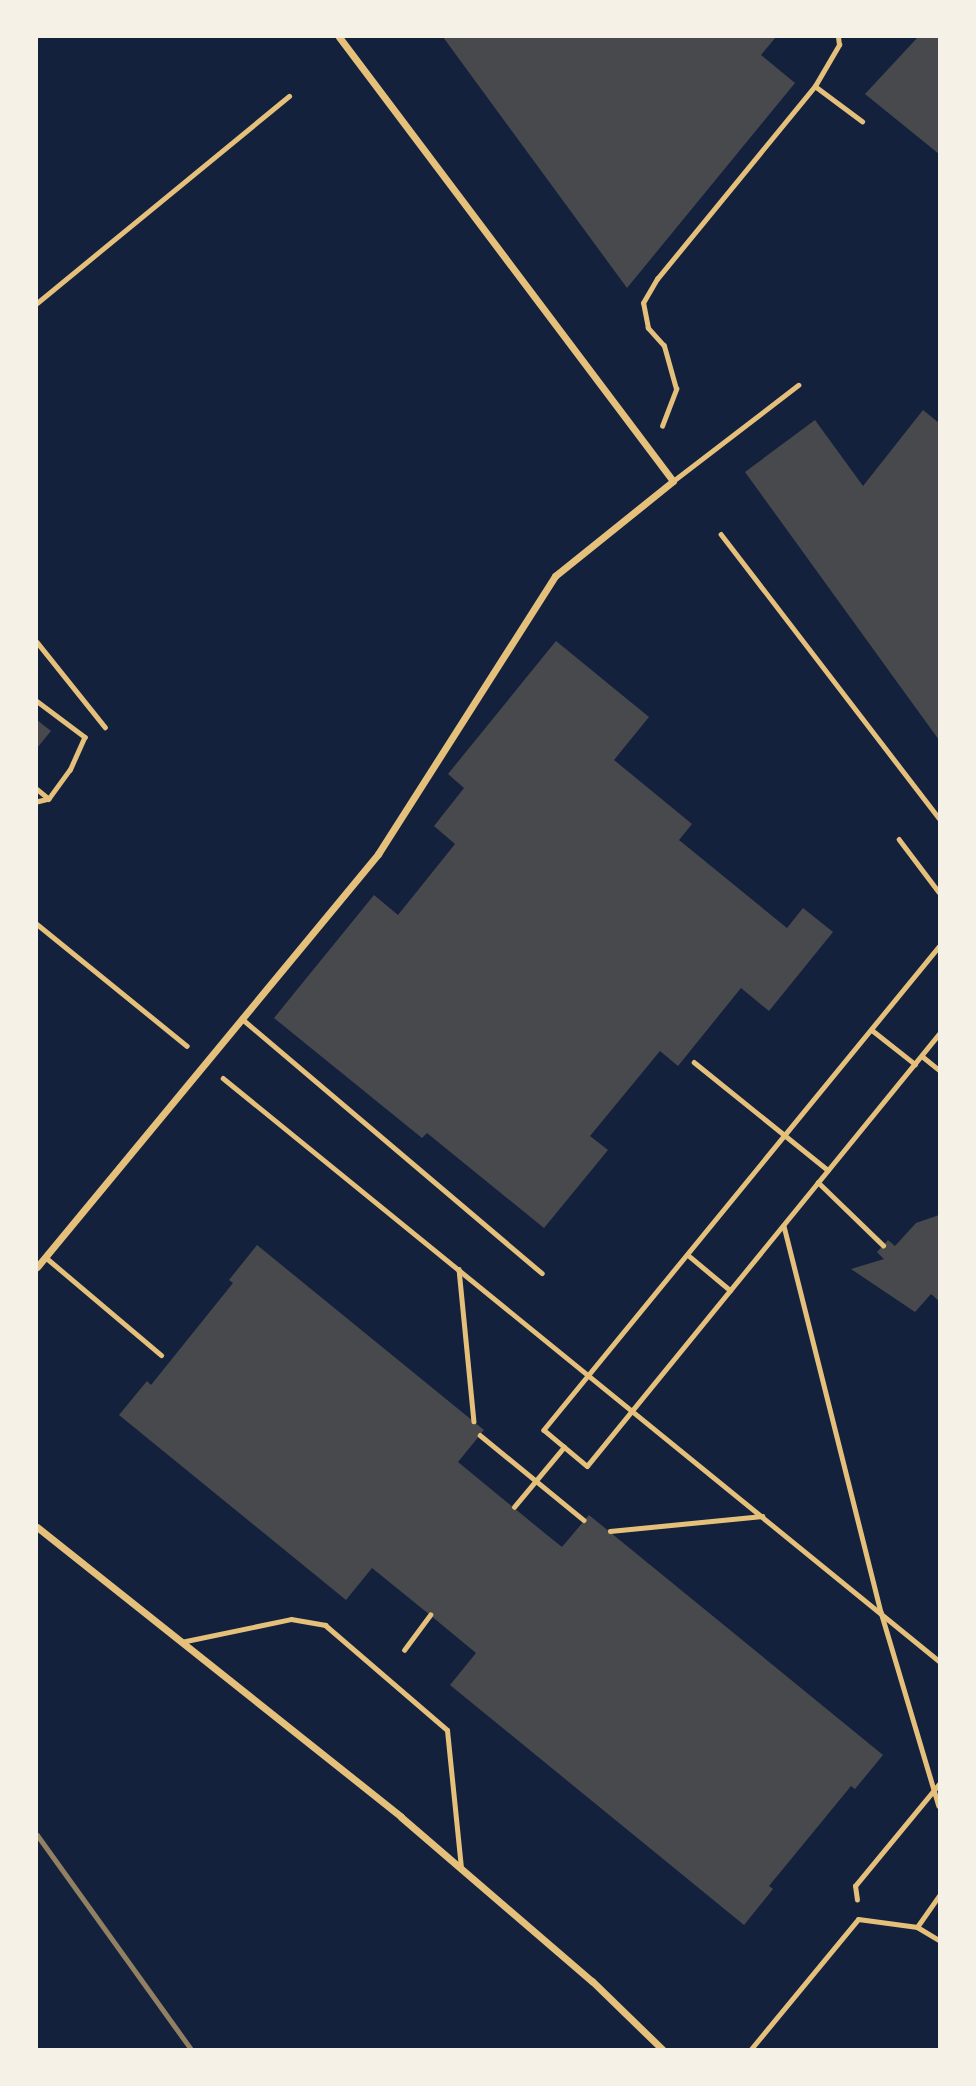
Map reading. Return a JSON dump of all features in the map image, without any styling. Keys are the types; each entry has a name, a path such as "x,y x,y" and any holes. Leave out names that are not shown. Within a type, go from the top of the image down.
{"street":[{"path":"37,1267 378,854 555,576 673,481 338,37"},
{"path":"37,1527 461,1869 593,1981 662,2049"}],"lane":[{"path":"673,481 798,385"},
{"path":"242,1019 542,1273"},
{"path":"45,1257 161,1355"},
{"path":"181,1642 291,1619 325,1625 447,1730 461,1869"},
{"path":"917,1927 939,1896"},
{"path":"751,2049 858,1919 917,1927 939,1940"}],"path":[{"path":"662,426 676,389 664,346 648,328 643,303 657,279 815,86 839,45 838,37"},
{"path":"815,86 862,121"},
{"path":"37,303 289,96"},
{"path":"721,534 939,818"},
{"path":"37,642 105,727"},
{"path":"37,701 85,737 70,770 49,799 37,802"},
{"path":"37,789 49,799"},
{"path":"899,839 939,892"},
{"path":"37,924 187,1046"},
{"path":"939,947 544,1430 587,1466 939,1034"},
{"path":"872,1030 915,1065"},
{"path":"922,1056 939,1070"},
{"path":"694,1062 828,1170"},
{"path":"223,1078 939,1661"},
{"path":"818,1182 883,1245"},
{"path":"784,1225 881,1612 939,1806"},
{"path":"688,1255 730,1290"},
{"path":"459,1269 474,1421"},
{"path":"480,1435 584,1520"},
{"path":"514,1507 565,1447"},
{"path":"610,1531 762,1516"},
{"path":"404,1650 430,1615"},
{"path":"858,1919 856,1886 939,1784"}],"building":[{"path":"443,37 776,37 761,55 795,83 627,288"},
{"path":"918,37 939,37 939,154 865,94"},
{"path":"923,410 939,423 939,740 745,472 815,420 863,486"},
{"path":"556,641 649,717 614,760 692,824 679,840 787,928 803,908 833,932 769,1011 741,988 678,1066 660,1051 590,1136 608,1150 544,1228 427,1133 422,1138 274,1018 374,895 398,915 455,844 434,826 464,788 448,774"},
{"path":"37,720 51,731 37,748"},
{"path":"939,1215 939,1301 931,1294 915,1312 851,1269 884,1259 877,1252 888,1240 895,1246 916,1223"},
{"path":"257,1245 484,1430 458,1462 547,1535 562,1547 589,1515 883,1755 855,1789 851,1786 769,1886 773,1889 744,1925 450,1685 476,1653 430,1615 372,1568 346,1600 119,1415 147,1381 151,1385 233,1283 229,1280"}],"railway":[{"path":"37,1835 191,2049"}]}
